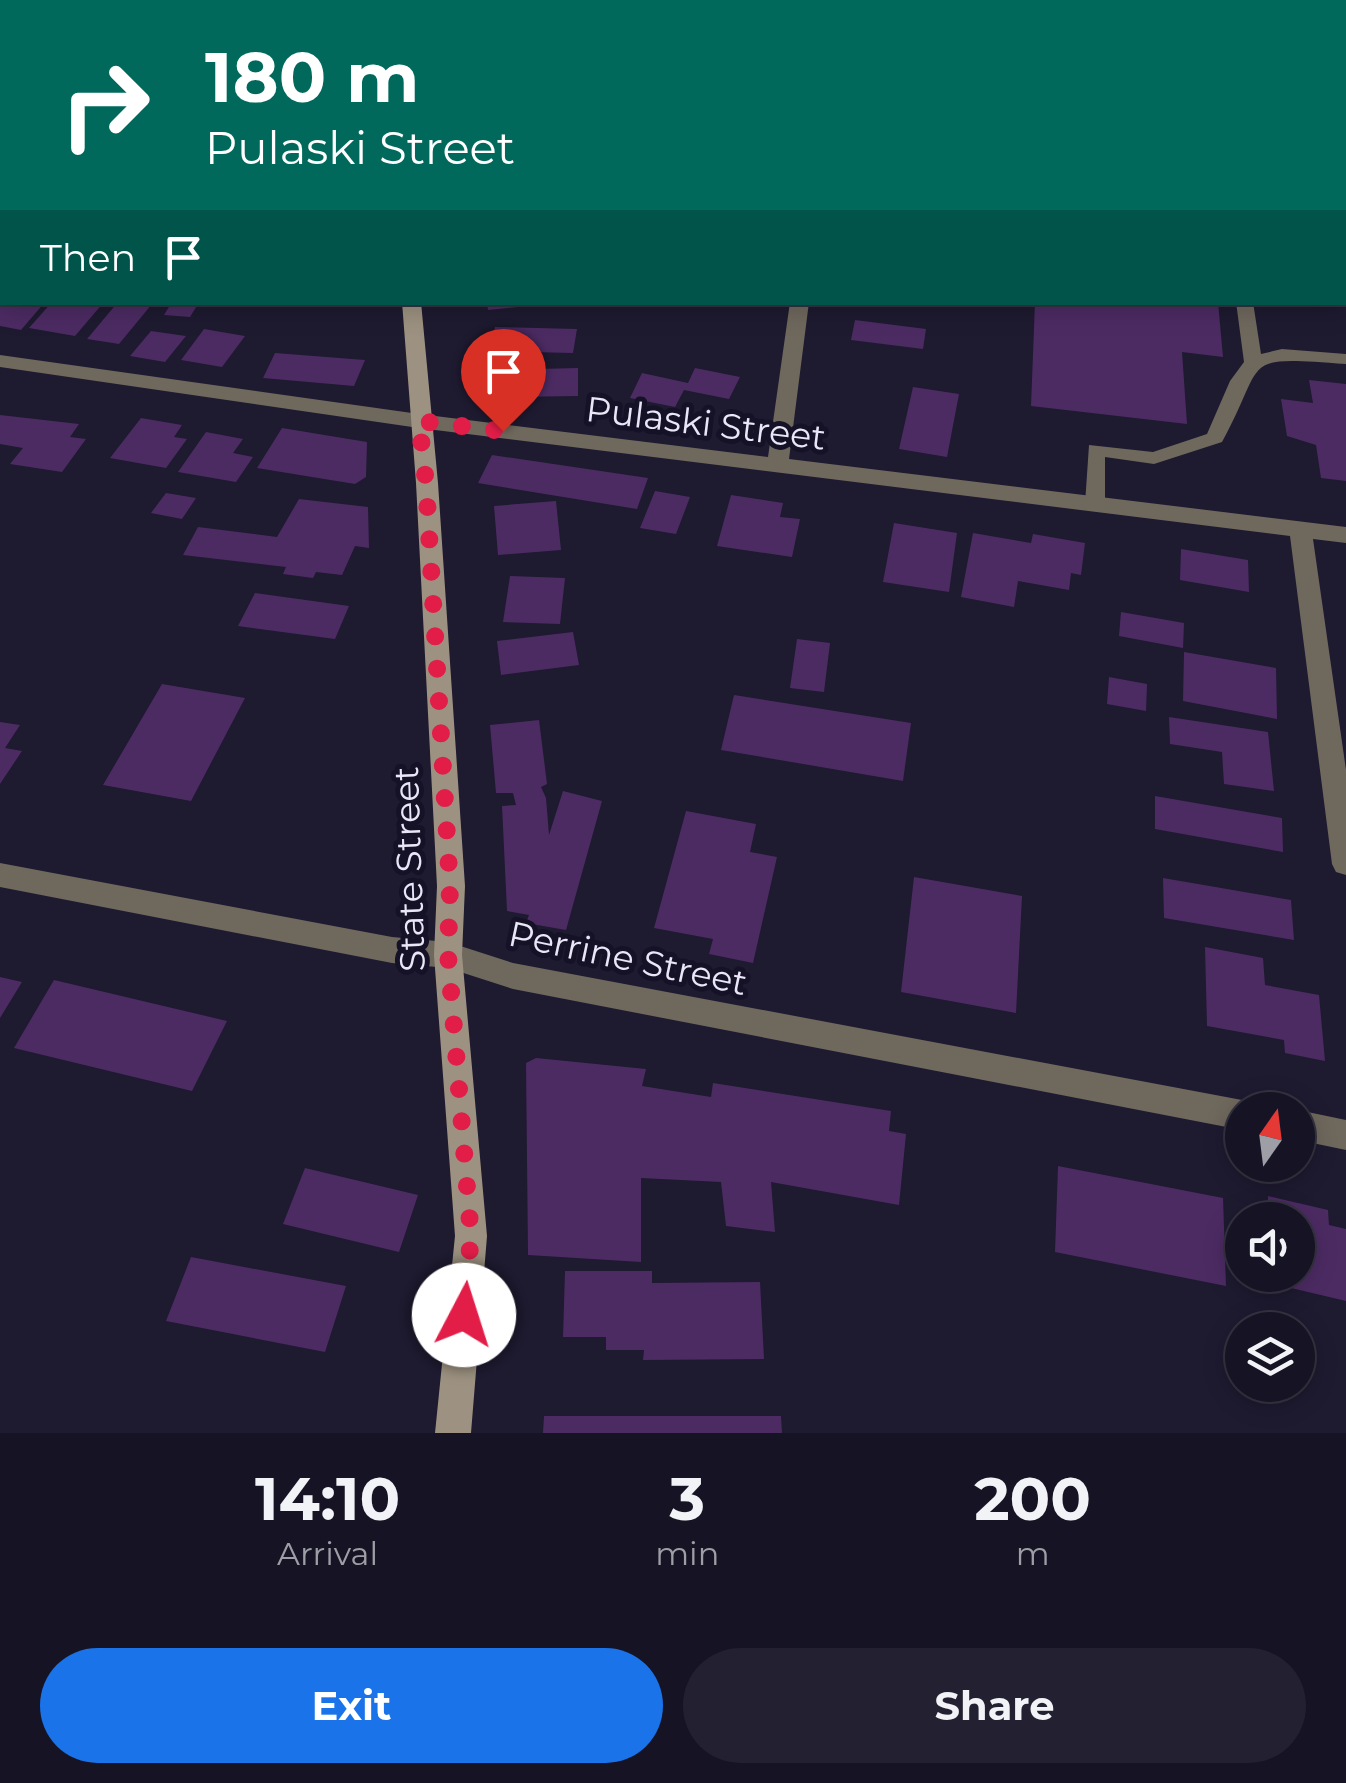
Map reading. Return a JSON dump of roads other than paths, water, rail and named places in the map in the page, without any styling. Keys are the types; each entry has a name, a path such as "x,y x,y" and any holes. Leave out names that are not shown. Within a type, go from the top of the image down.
{"main road":[{"name":"State Street","path":"411,305 450,867 448,954 471,1236 453,1433"}],"street":[{"path":"778,464 800,305"},
{"name":"Pulaski Street","path":"0,360 419,421 1346,535"},
{"path":"1300,529 1346,864"},
{"name":"Perrine Street","path":"0,876 392,950 448,954 513,976 1225,1112"},
{"path":"1315,1128 1346,1134"}],"lane":[{"path":"1244,305 1253,362"},
{"path":"1094,504 1096,449 1154,458 1215,438 1239,381 1253,362 1282,354 1346,359"}]}
